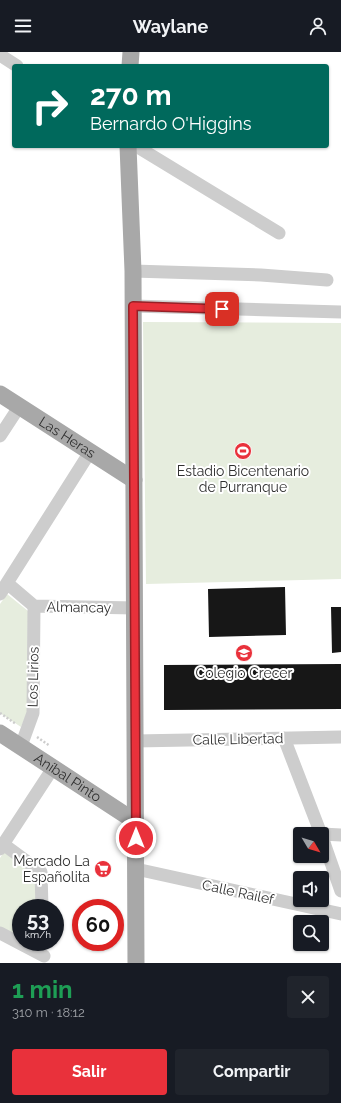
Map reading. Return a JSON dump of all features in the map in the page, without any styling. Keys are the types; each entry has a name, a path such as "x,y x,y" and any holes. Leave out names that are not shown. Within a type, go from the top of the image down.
{"main road":[{"path":"130,52 130,64"},
{"path":"128,148 133,271 136,963"},
{"name":"Las Heras","path":"0,394 134,480"},
{"name":"Aníbal Pinto","path":"0,733 136,822"}],"street":[{"path":"0,55 14,64"},
{"path":"139,148 279,233"},
{"path":"133,271 261,275 327,280"},
{"path":"133,306 341,312"},
{"path":"0,436 19,407"},
{"path":"3,588 90,452"},
{"name":"Almancay","path":"3,588 34,606 135,608"},
{"name":"Los Lirios","path":"21,746 33,713 34,606"},
{"name":"Calle Libertad","path":"135,741 341,737"},
{"path":"284,738 318,827"},
{"path":"42,899 41,872 2,847 53,768"},
{"path":"329,834 341,835"},
{"path":"329,857 341,890"},
{"name":"Calle Railef","path":"136,869 341,914"},
{"path":"0,934 44,960"}],"green space":[{"name":"Estadio Bicentenario de Purranque","path":"143,322 341,323 341,579 146,584"},
{"path":"7,594 28,611 27,713 21,727 0,713 0,604"},
{"path":"4,852 37,874 37,899 12,899 12,935 0,929 0,858"}],"building":[{"path":"285,587 286,635 209,637 208,589"},
{"path":"331,607 341,607 341,652 332,653"},
{"path":"341,664 341,709 164,710 164,665"}],"place":[{"name":"Estadio Bicentenario de Purranque","path":"243,451"},
{"name":"Colegio Crecer","path":"244,653"},
{"name":"Mercado La Españolita","path":"103,869"}],"route":[{"path":"136,838 133,306 222,309"}]}
